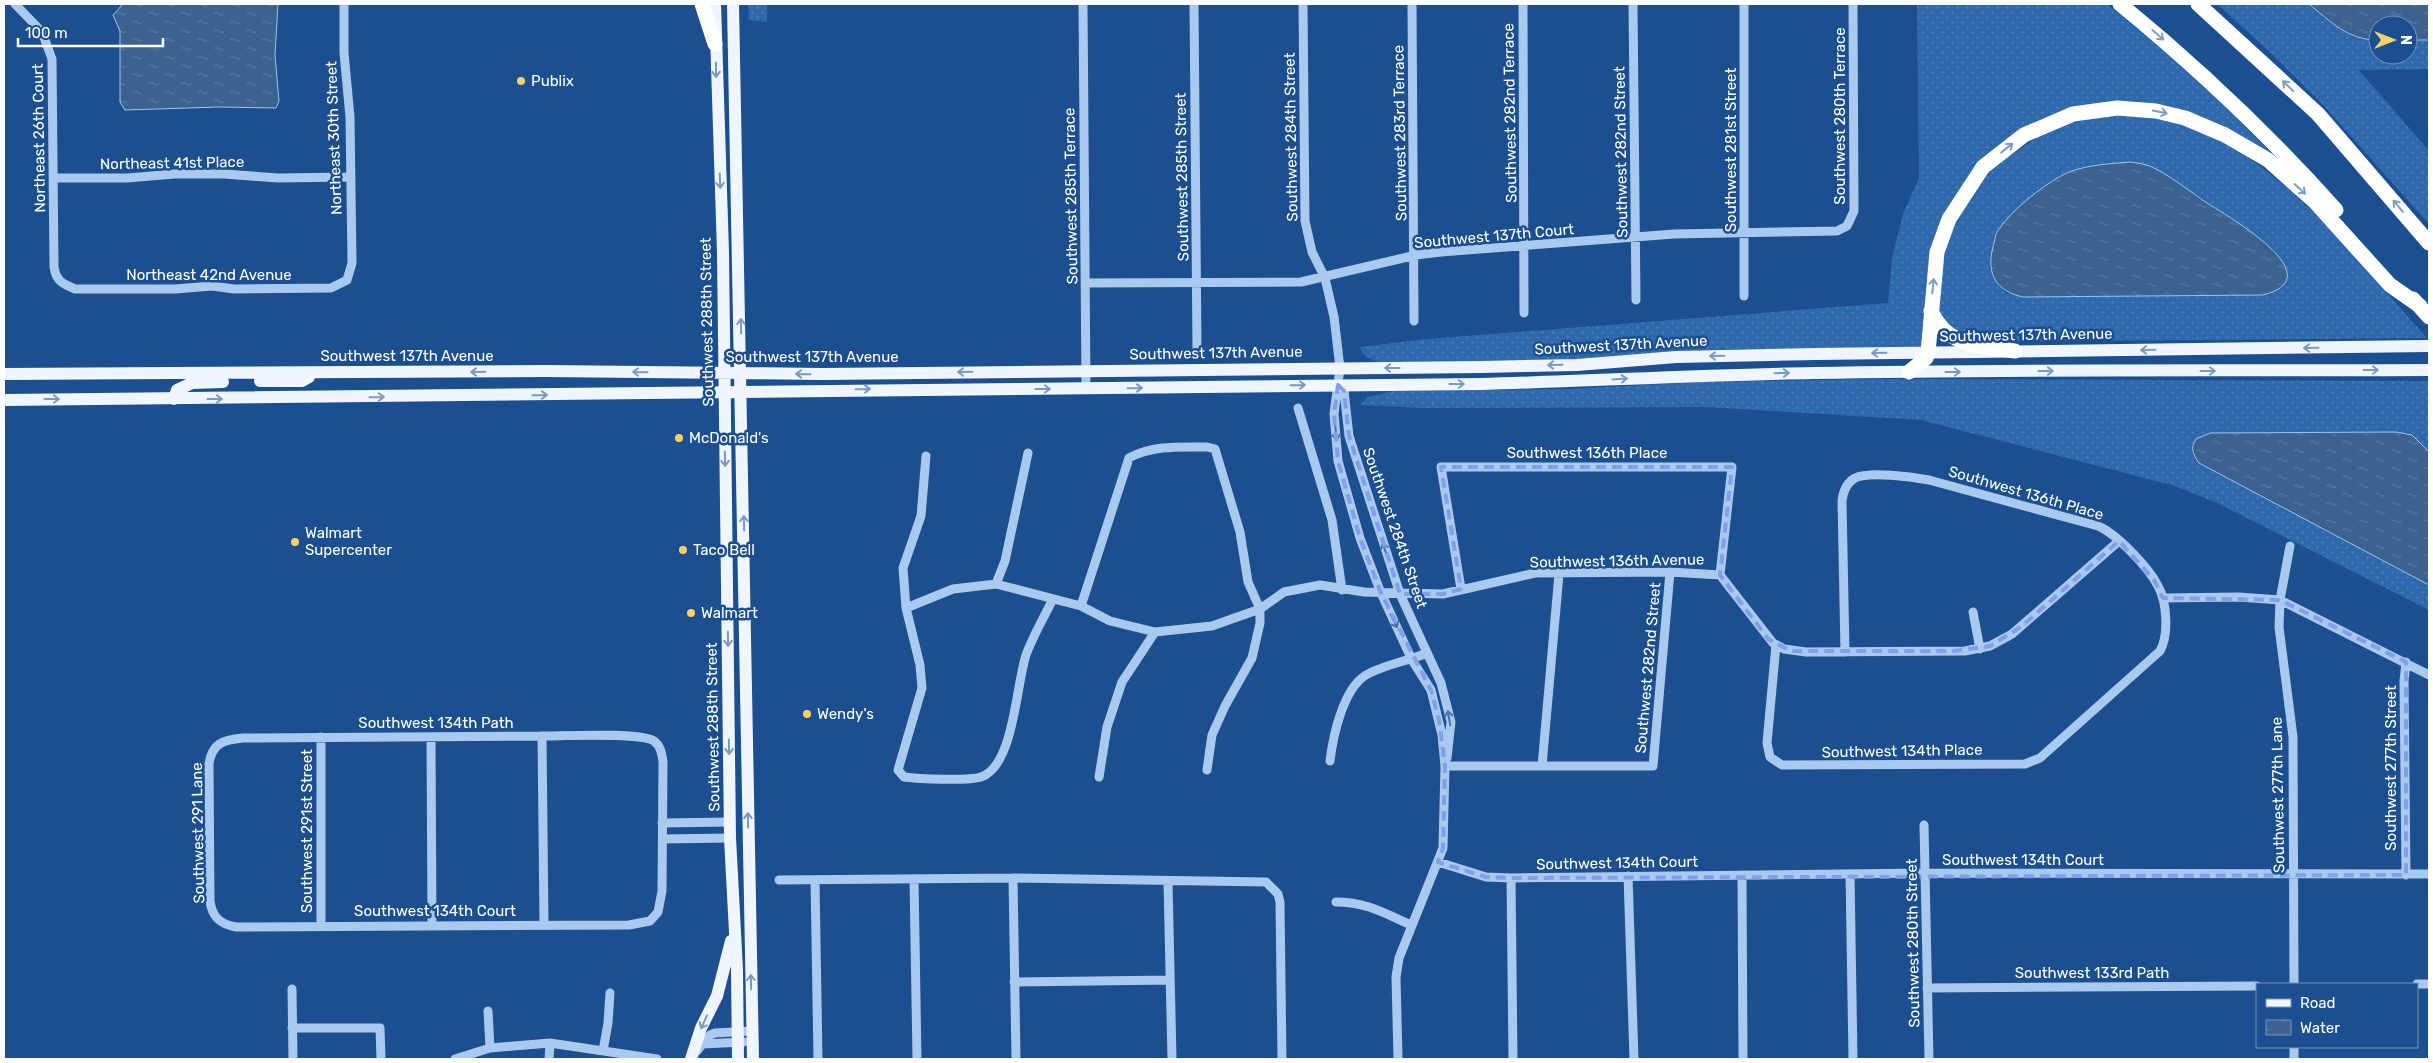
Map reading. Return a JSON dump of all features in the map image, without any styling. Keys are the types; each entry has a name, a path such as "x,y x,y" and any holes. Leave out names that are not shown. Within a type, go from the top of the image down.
{"highway":[{"path":"702,4 716,44"},
{"path":"2120,4 2233,102 2296,165 2425,312"},
{"path":"2198,4 2318,114 2429,243"},
{"path":"1909,372 1926,358 1928,352 1937,252 1949,218 1983,167 2024,135 2073,114 2117,108 2156,111 2185,118 2225,135 2268,160 2315,202 2390,285 2425,312"},
{"path":"1931,311 1936,323 1949,336 1969,344 2015,352"}],"main road":[{"name":"Southwest 288th Street","path":"715,4 723,246 730,838 735,926 738,1059"},
{"path":"734,4 753,1059"},
{"name":"Southwest 137th Avenue","path":"4,374 544,371 896,373 1087,371 1577,365 1676,357 1928,352 2429,346"},
{"path":"4,400 1500,384 1579,382 1676,375 1909,372 2429,370"},
{"path":"174,399 177,390 192,383 244,380 302,381 318,372"},
{"path":"896,373 897,389"},
{"path":"691,1059 697,1038 719,989 735,926"}],"street":[{"name":"Northeast 26th Court","path":"15,4 42,32 52,59 54,267 55,276 61,283"},
{"name":"Northeast 30th Street","path":"344,4 351,177 350,272"},
{"name":"Southwest 285th Terrace","path":"1083,4 1086,388"},
{"name":"Southwest 285th Street","path":"1194,4 1197,349"},
{"name":"Southwest 284th Street","path":"1303,4 1305,222 1312,252 1325,278 1334,317 1340,368 1334,414 1338,461 1360,538 1381,593 1412,660 1431,690 1442,735 1445,766 1443,848 1399,958 1396,977 1398,1059"},
{"name":"Southwest 283rd Terrace","path":"1412,4 1416,255 1414,321"},
{"name":"Southwest 282nd Terrace","path":"1523,4 1526,246 1524,312"},
{"name":"Southwest 282nd Street","path":"1633,4 1636,300"},
{"name":"Southwest 281st Street","path":"1744,4 1744,296"},
{"name":"Southwest 280th Terrace","path":"1847,226 1854,211 1853,4"},
{"name":"Northeast 41st Place","path":"53,178 127,178 175,174 214,174 278,178 351,177"},
{"name":"Southwest 137th Court","path":"1086,284 1196,281 1301,282 1325,278 1416,255 1635,238 1744,232 1837,230 1847,226"},
{"name":"Northeast 42nd Avenue","path":"61,283 75,289 175,289 212,286 234,289 331,288 347,280 350,272"},
{"name":"Southwest 284th Street","path":"1338,385 1344,391 1349,436 1400,594 1441,683 1450,722 1450,750 1445,766"},
{"path":"1298,408 1332,520 1342,590"},
{"path":"1081,606 1129,458 1140,452 1156,448 1207,447 1215,449 1240,532 1248,582 1260,609 1260,623 1252,658 1225,706 1212,735 1207,770"},
{"path":"996,584 1005,561 1028,453"},
{"path":"926,456 921,516 903,568 906,608 920,665 922,688 898,770 904,777 920,780 981,777 995,768 1006,745 1026,655 1052,599"},
{"name":"Southwest 136th Place","path":"1461,589 1441,467 1732,467 1720,575"},
{"name":"Southwest 136th Place","path":"1845,652 1842,501 1844,490 1850,481 1863,476 1914,477 1929,480 2104,528 2154,580 2163,598"},
{"path":"1720,575 1764,634 1776,645 1798,652 1980,649 2012,634 2118,541"},
{"name":"Southwest 277th Lane","path":"2290,546 2280,600 2279,627 2293,737 2294,983"},
{"name":"Southwest 282nd Street","path":"1542,766 1653,766 1670,572"},
{"name":"Southwest 136th Avenue","path":"906,608 953,589 996,584 1081,606 1110,621 1155,632 1212,626 1260,609 1284,592 1320,585 1342,590 1381,593 1443,594 1535,573 1670,572 1720,575"},
{"path":"1445,766 1542,766 1559,574"},
{"path":"2163,598 2216,597 2280,600 2429,675"},
{"name":"Southwest 134th Place","path":"1776,645 1767,749 1773,760 1786,766 2033,762 2160,651 2164,635 2163,598"},
{"path":"1973,612 1980,649"},
{"path":"1099,777 1107,727 1122,682 1155,632"},
{"path":"1330,761 1333,734 1355,682 1368,674 1412,660 1427,653"},
{"name":"Southwest 277th Street","path":"2406,662 2404,681 2406,874"},
{"path":"542,736 544,924"},
{"name":"Southwest 291st Street","path":"321,737 321,926"},
{"name":"Southwest 134th Path","path":"217,744 243,738 638,737 654,741 662,753 662,823"},
{"path":"431,738 432,925"},
{"name":"Southwest 291 Lane","path":"217,744 213,749 209,764 210,900 211,908 220,922"},
{"path":"730,822 662,823 662,839 730,838"},
{"name":"Southwest 280th Street","path":"1924,825 1929,1059"},
{"name":"Southwest 134th Court","path":"220,922 236,927 629,925 650,921 658,912 661,904 662,839"},
{"name":"Southwest 134th Court","path":"1438,862 1486,877 1511,878 1925,873 2429,874"},
{"path":"1850,874 1853,1059"},
{"path":"1742,875 1744,1059"},
{"path":"1628,876 1634,1059"},
{"path":"1013,878 1016,1059"},
{"path":"779,880 1013,878 1168,882 1261,881 1271,885 1278,894 1280,902 1282,1059"},
{"path":"1511,878 1513,1059"},
{"path":"914,879 917,1059"},
{"path":"815,880 818,1059"},
{"path":"1168,882 1172,1059"},
{"path":"1336,902 1358,903 1369,906 1411,925"},
{"path":"1014,982 1170,980"},
{"name":"Southwest 133rd Path","path":"1927,988 2256,986"},
{"path":"292,989 293,1059"},
{"path":"603,1051 608,1023 610,993"},
{"path":"488,1011 490,1048"},
{"path":"292,1028 380,1028 381,1059"},
{"path":"691,1059 702,1044 715,1033 738,1037 752,1036"},
{"path":"549,1059 550,1043"},
{"path":"455,1059 490,1048 550,1043 657,1059"}],"highlighted area":[{"path":"1338,385 1344,391 1349,436 1400,594 1443,594 1461,589 1441,467 1732,467 1720,575 1768,639 1791,651 1954,651 1990,646 2022,626 2119,541 2154,580 2163,598 2280,600 2406,662 2406,875 1511,878 1486,877 1438,862 1443,848 1445,766 1439,720 1431,690 1381,593 1360,538 1338,461 1334,414"}],"shaded area":[{"path":"748,4 767,4 767,22 749,20"},
{"path":"1917,4 2107,4 2176,61 2223,104 2277,159 2184,111 2049,118 1954,201 1925,342 1921,347 1701,350 1548,361 1379,362 1370,359 1363,353 1360,347 1427,339 1888,303 1892,258 1903,214 1919,178"},
{"path":"2217,4 2309,4 2340,29 2368,39 2368,65 2418,65 2418,40 2429,40 2429,69 2359,70 2429,151 2429,224 2324,106 2274,56"},
{"path":"2139,114 2176,122 2198,129 2232,147 2264,169 2294,194 2349,250 2427,338 1978,342 1965,340 1940,315 1938,303 1944,253 1956,221 1984,178 1996,165 2042,134 2077,120","holes":["2130,162 2008,294 1999,286 1990,267 2061,176 2097,165"]},
{"path":"1877,379 2429,381 2429,452 2412,435 2396,432 2210,433 2192,453 2199,463 2429,585 2429,610 2217,503 2175,486 1921,420 1706,407 1423,408 1360,405 1368,397 1392,391 1566,389 1703,382"}],"water":[{"path":"123,4 278,4 275,55 279,101 276,108 219,107 125,110 120,102 120,31 113,15"},
{"path":"2309,4 2429,4 2429,40 2418,40 2418,15 2368,15 2368,39 2340,29"},
{"path":"2130,162 2147,165 2173,179 2253,234 2270,248 2282,262 2287,275 2282,286 2263,295 2023,297 2000,286 1992,273 1991,265 1995,237 2005,222 2019,207 2043,187 2067,173 2093,166"},
{"path":"2396,432 2412,435 2429,452 2429,585 2199,463 2193,449 2196,439 2210,433"}],"place":[{"name":"Publix","path":"521,81"},
{"name":"McDonald's","path":"679,438"},
{"name":"Walmart Supercenter","path":"295,542"},
{"name":"Taco Bell","path":"683,550"},
{"name":"Walmart","path":"691,613"},
{"name":"Wendy's","path":"807,714"}]}
